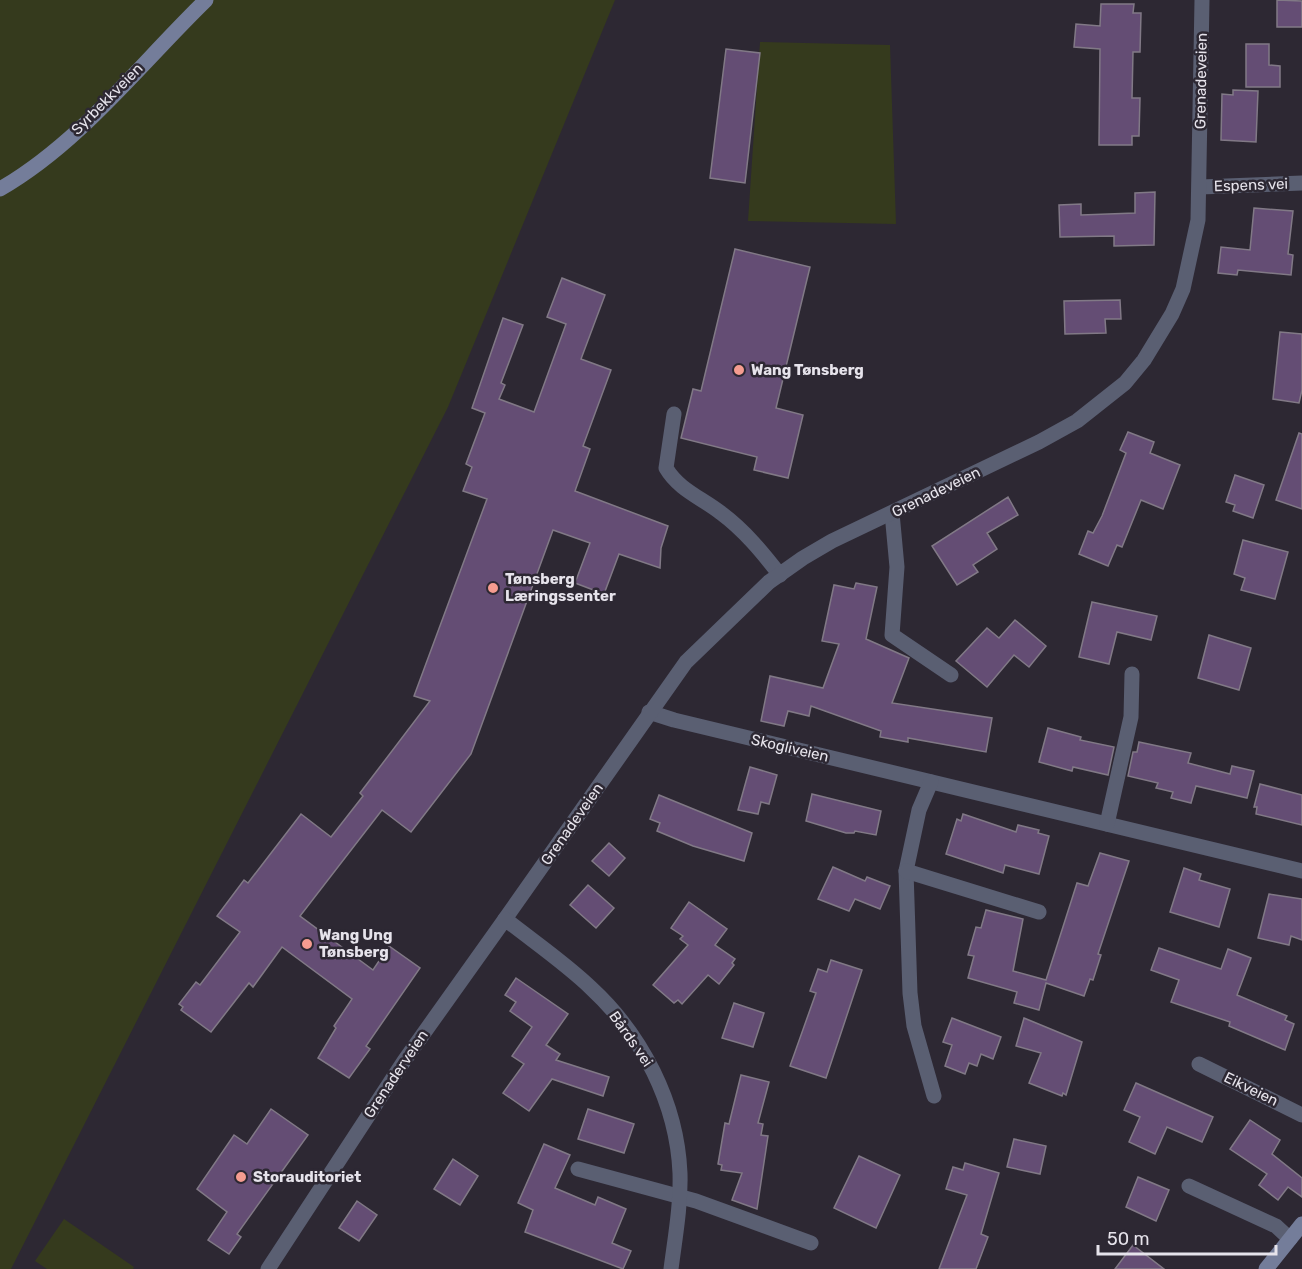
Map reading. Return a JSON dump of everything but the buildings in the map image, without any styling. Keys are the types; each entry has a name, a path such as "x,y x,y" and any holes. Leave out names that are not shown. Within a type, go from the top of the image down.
{"main road":[{"name":"Syrbekkveien","path":"0,189 33,167 94,115 206,0"},
{"path":"1266,1269 1302,1224"}],"street":[{"name":"Grenadeveien","path":"505,920 649,712 701,645 780,575 832,541 1077,421 1125,383 1144,360 1172,314 1183,289 1196,232 1200,187 1202,0"},
{"name":"Espens vei","path":"1200,187 1302,183"},
{"path":"674,414 666,468 671,476 695,498 719,511 741,530 780,575"},
{"path":"892,513 897,567 892,635 951,675"},
{"path":"1107,824 1131,717 1132,674"},
{"name":"Skogliveien","path":"649,712 674,720 1302,871"},
{"path":"931,782 919,810 906,871 910,993 914,1026 934,1096"},
{"path":"906,871 1040,912"},
{"name":"Bårds vei","path":"505,920 591,987 651,1065 673,1128 680,1173 671,1269"},
{"name":"Grenaderveien","path":"268,1269 404,1061 505,920"},
{"name":"Eikveien","path":"1199,1064 1302,1115"},
{"path":"578,1169 679,1196 812,1243"},
{"path":"1189,1186 1276,1226 1290,1239"}],"green space":[{"path":"0,0 615,0 448,407 11,1269 0,1269"},
{"path":"760,42 890,45 896,224 748,221"},
{"path":"64,1219 134,1267 133,1269 47,1269 35,1261"}],"place":[{"name":"Wang Tønsberg","path":"739,370"},
{"name":"Tønsberg Læringssenter","path":"493,588"},
{"name":"Wang Ung Tønsberg","path":"307,944"},
{"name":"Storauditoriet","path":"241,1177"}]}
